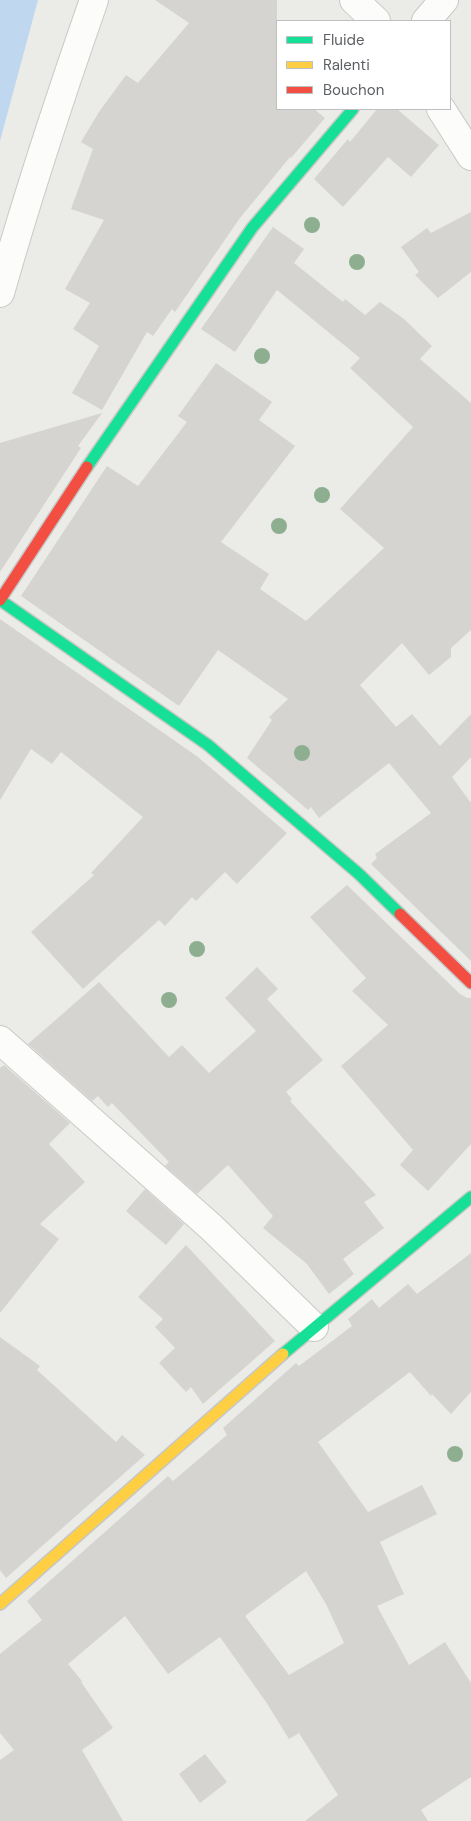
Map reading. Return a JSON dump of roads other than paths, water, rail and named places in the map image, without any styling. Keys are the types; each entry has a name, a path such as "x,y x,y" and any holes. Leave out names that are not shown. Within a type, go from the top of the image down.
{"street":[{"path":"0,293 25,205 58,101 94,0"},
{"path":"354,0 375,20"},
{"path":"427,20 444,0"},
{"path":"352,110 252,228 90,463 0,600 208,745 359,874 471,983"},
{"path":"442,110 471,156"},
{"path":"0,1040 211,1227 314,1326"},
{"path":"0,1604 314,1326 469,1200"}],"water":[{"path":"0,0 38,0 0,141"}]}
